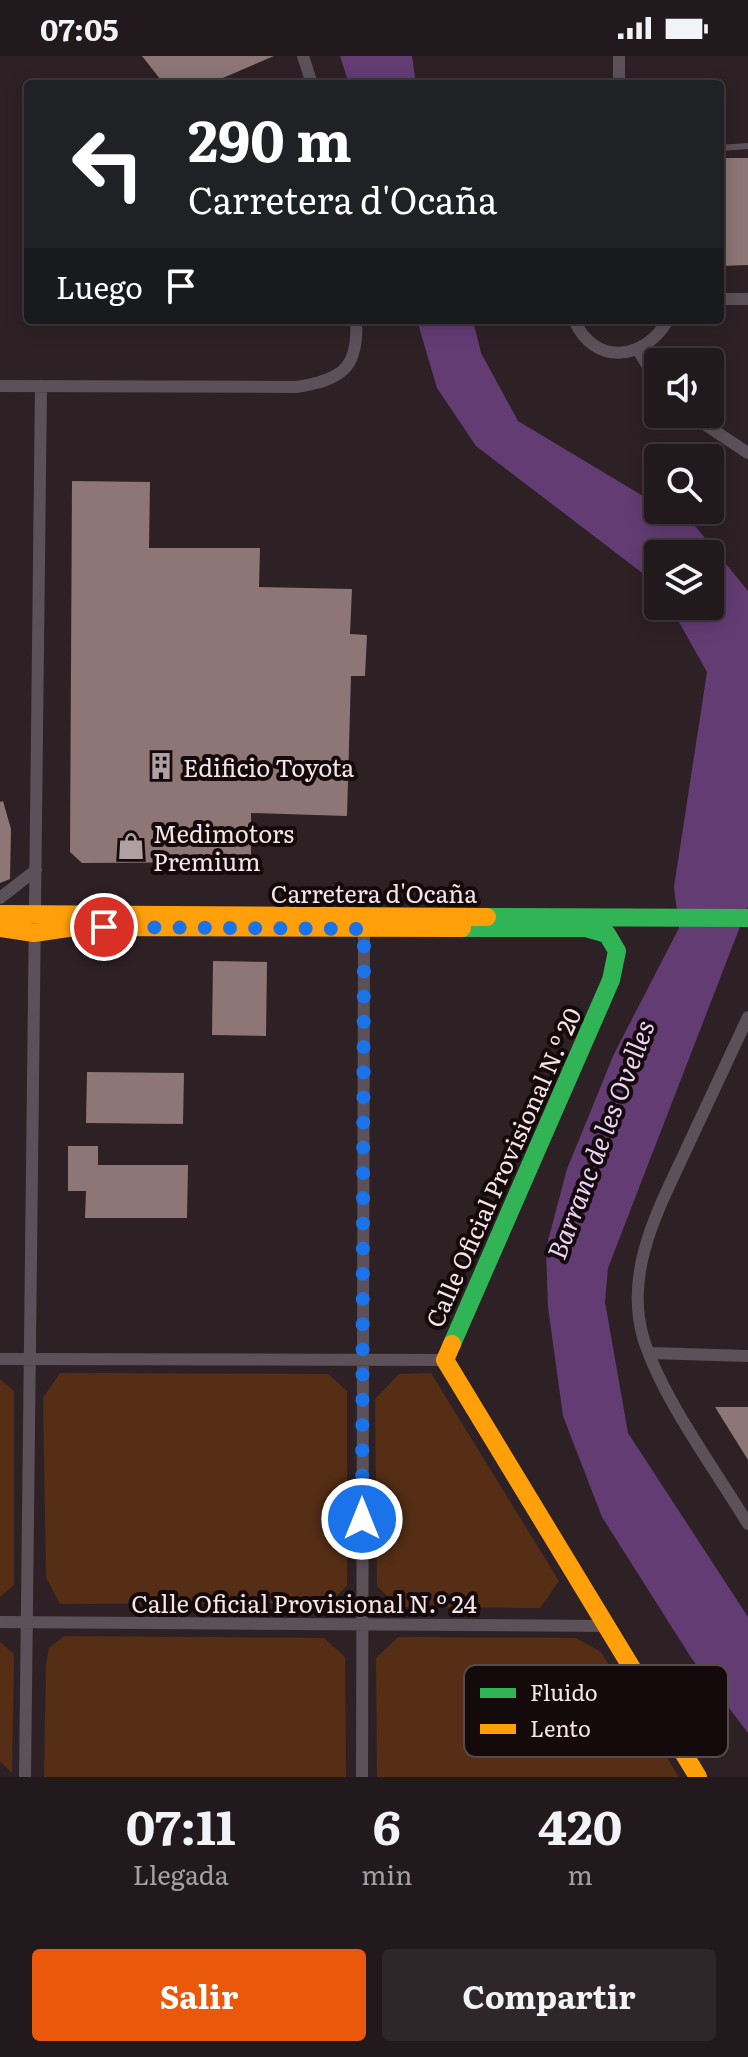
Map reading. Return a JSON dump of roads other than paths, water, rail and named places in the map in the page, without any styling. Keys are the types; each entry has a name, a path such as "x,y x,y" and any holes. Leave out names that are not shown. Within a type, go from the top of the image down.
{"street":[{"path":"303,56 311,80"},
{"path":"619,56 619,80"},
{"path":"724,299 748,299"},
{"path":"0,386 296,387 339,375 350,365 357,345 356,324"},
{"path":"576,324 580,333 596,347 617,353 638,350 656,339 665,324"},
{"path":"638,350 644,360"},
{"path":"25,1777 33,1360 34,918 41,386"},
{"path":"710,428 748,453"},
{"path":"0,898 36,870"},
{"name":"Carretera d'Ocaña","path":"0,907 75,927 586,928 606,931 615,941"},
{"name":"Carretera d'Ocaña","path":"0,914 34,918 666,912 748,908"},
{"name":"Carretera d'Ocaña","path":"666,912 748,918"},
{"name":"Carretera d'Ocaña","path":"0,928 34,918"},
{"path":"362,1777 364,929"},
{"name":"Calle Oficial Provisional N.º 20","path":"615,941 618,953 611,980 445,1360 631,1665"},
{"path":"748,1017 657,1213 644,1251 637,1292 643,1337 665,1385 748,1524"},
{"path":"651,1353 748,1356"},
{"path":"0,1359 445,1360"},
{"name":"Calle Oficial Provisional N.º 24","path":"0,1622 607,1626"},
{"name":"Calle Oficial Provisional N.º 20","path":"686,1757 698,1777"}],"lane":[{"path":"724,148 748,146"}],"water":[{"path":"340,56 412,56 415,80 348,80"},
{"path":"418,324 474,324 481,353 518,421 644,497 644,524 691,524 707,540 644,540 644,574 476,446 437,388"},
{"name":"Barranc de les Ovelles","path":"724,561 748,591 748,906 608,1268 605,1302 628,1433 748,1617 748,1733 728,1707 728,1665 697,1665 602,1517 563,1416 548,1307 546,1248 567,1169 614,1054 679,928 674,887 707,672 678,620 724,620"}],"place":[{"name":"Edificio Toyota","path":"161,766"},
{"name":"Medimotors Premium","path":"131,846"}]}
